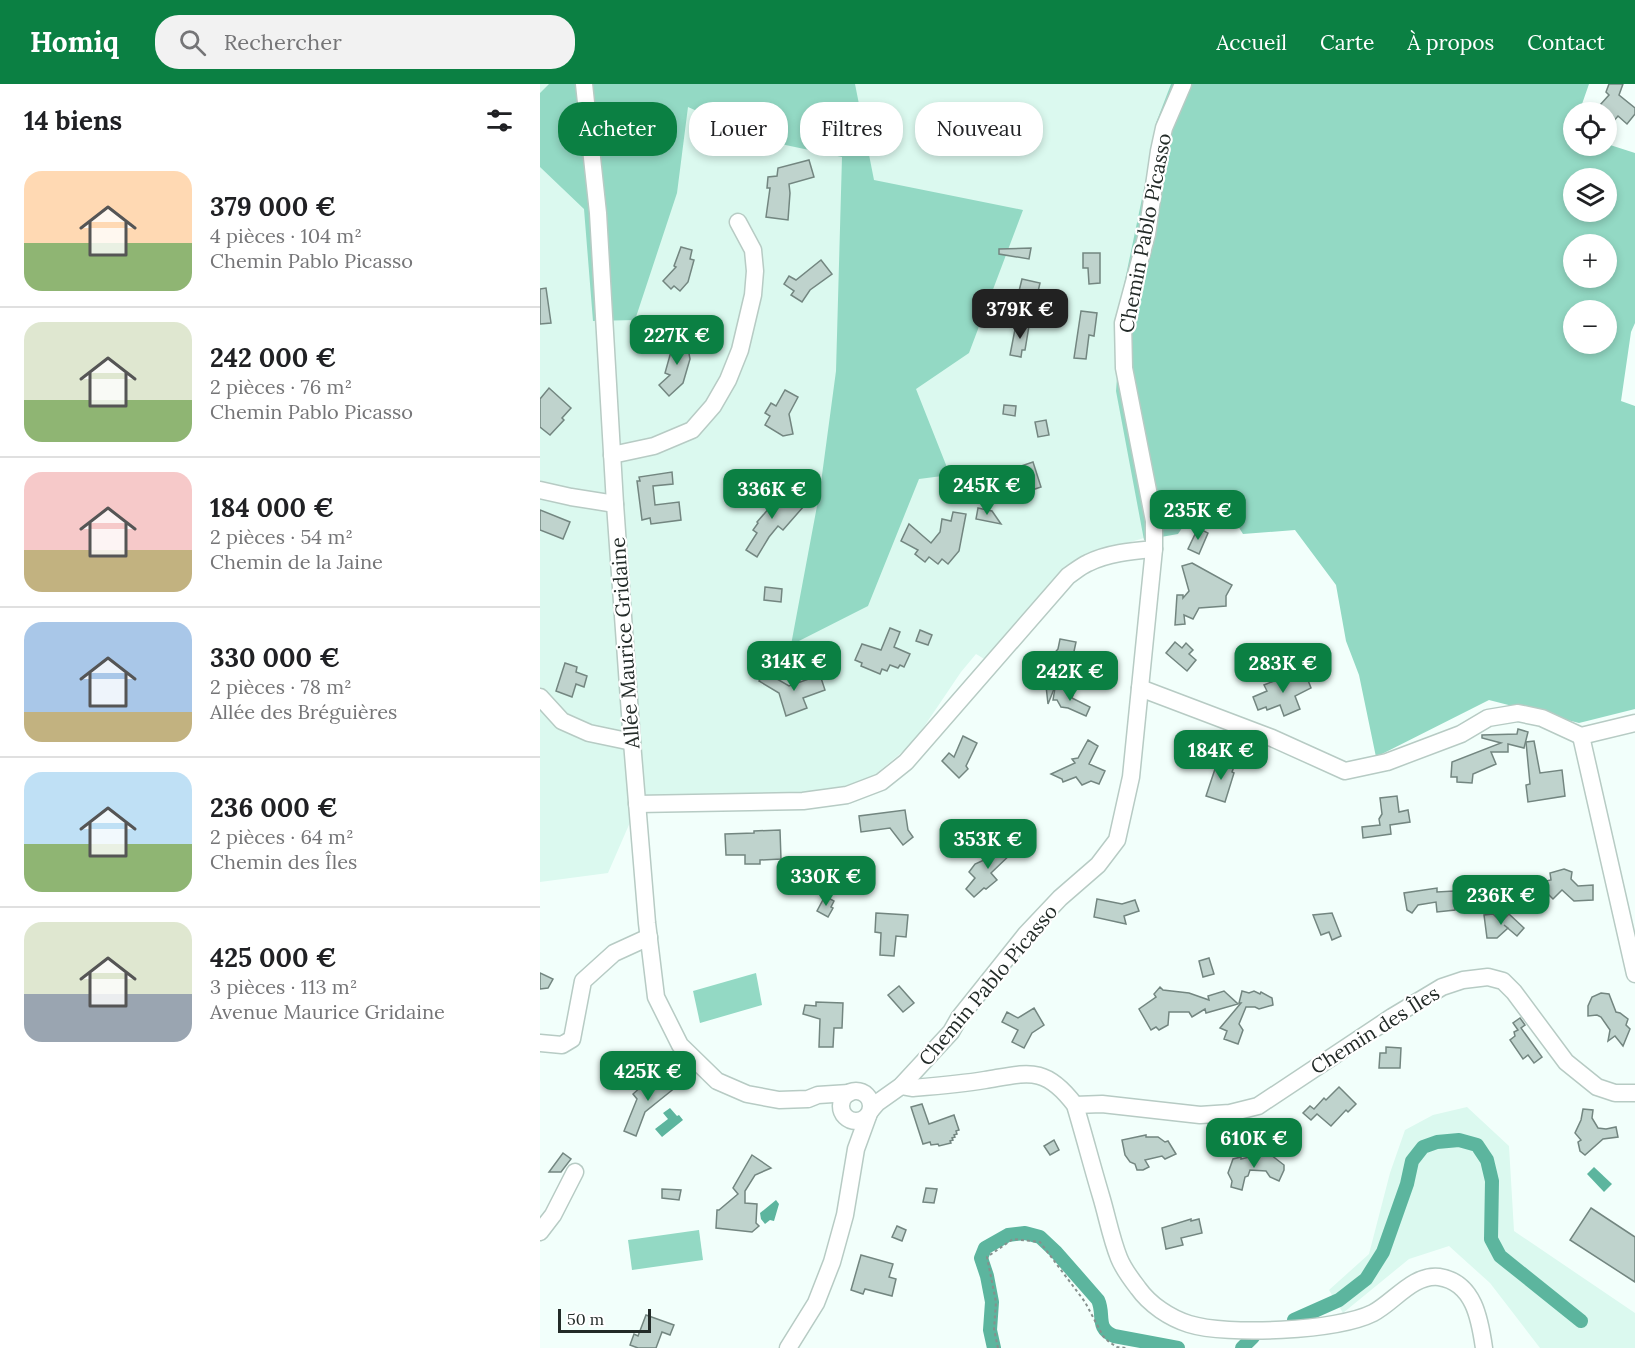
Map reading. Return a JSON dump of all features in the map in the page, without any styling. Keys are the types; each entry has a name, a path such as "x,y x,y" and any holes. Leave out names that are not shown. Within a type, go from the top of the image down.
{"street":[{"name":"Allée Maurice Gridaine","path":"584,84 598,213 632,742 656,997 680,1045 717,1081 747,1094 779,1100 808,1099"},
{"name":"Chemin Pablo Picasso","path":"869,1113 904,1087 951,1032 959,1018 1026,933 1060,898 1098,865 1117,840 1131,777 1154,549 1154,522 1124,368 1123,323 1147,234 1164,128 1183,84"},
{"path":"612,455 654,446 692,430 713,406 728,380 740,350 753,295 755,272 753,250 738,222"},
{"path":"540,490 615,504"},
{"path":"637,804 803,801 847,795 881,782 906,762 1068,576 1087,563 1108,556 1154,549"},
{"path":"1140,688 1272,738 1345,771 1397,758 1461,734 1488,718 1518,713 1542,718 1581,736 1635,723"},
{"path":"540,697 562,721 589,733 632,742"},
{"path":"1581,736 1635,974"},
{"path":"540,1043 562,1045 572,1039 583,981 614,953 649,937"},
{"name":"Chemin des Îles","path":"1075,1105 1102,1104 1200,1115 1230,1113 1258,1106 1392,1017 1442,987 1463,980 1488,977 1503,981 1514,992 1566,1062 1597,1087 1616,1093 1635,1093"},
{"path":"808,1099 818,1095 985,1080 1028,1073 1048,1078 1066,1093 1075,1105 1119,1259 1138,1290 1153,1305 1188,1324 1207,1328 1280,1329 1324,1326 1347,1322 1372,1313 1411,1285 1424,1278 1437,1277 1450,1280 1462,1288 1473,1303 1480,1320 1484,1348"},
{"path":"788,1348 816,1303 840,1238 856,1149 869,1113 870,1100 856,1093"},
{"path":"856,1093 843,1100 842,1110 855,1137 856,1149"},
{"path":"808,1099 825,1104 852,1121 861,1121 869,1113"},
{"path":"540,1232 553,1215 574,1172"}],"path":[{"path":"998,1348 994,1329 996,1302 987,1257 1013,1239 1040,1242 1085,1302 1103,1336 1117,1347 1126,1348"}],"shaded area":[{"path":"540,84 1183,84 1154,535 1107,549 986,660 976,654 961,672 913,743 871,778 832,791 638,804 608,873 540,882"},
{"path":"549,84 855,84 859,102 800,102 800,148 788,146 788,102 689,102 677,193 635,320 593,321 584,209 540,167 540,93"},
{"path":"1171,84 1589,84 1583,102 1563,102 1563,156 1617,156 1617,147 1635,153 1635,323 1631,332 1621,401 1635,406 1635,709 1579,723 1489,700 1376,757 1359,675 1346,641 1336,585 1295,530 1243,534 1230,516 1219,507 1205,505 1197,506 1178,534 1144,540 1116,391 1124,285 1156,123"},
{"path":"837,156 869,156 874,180 1023,210 969,353 916,389 950,475 919,479 868,606 791,645 820,490 836,371 842,157"},
{"path":"756,973 762,1005 700,1023 693,991"},
{"path":"1467,1107 1509,1146 1514,1231 1635,1313 1635,1348 1540,1348 1490,1283 1449,1246 1409,1259 1343,1313 1329,1290 1369,1254 1390,1173 1405,1130 1433,1115"},
{"path":"670,1108 683,1120 662,1137 655,1129 668,1119 663,1113"},
{"path":"1594,1167 1612,1184 1604,1192 1587,1174"},
{"path":"776,1200 779,1204 774,1221 770,1220 765,1224 760,1213"},
{"path":"699,1230 703,1260 632,1270 628,1240"}],"building":[{"path":"1609,84 1623,84 1619,95 1635,108 1635,114 1627,124 1617,117 1617,102 1603,102 1609,95 1606,92"},
{"path":"809,160 814,177 789,184 788,220 766,217 770,188 767,188 768,177 777,176 778,168"},
{"path":"681,247 692,250 690,259 694,260 688,282 680,291 674,286 671,289 663,281 676,267 674,266"},
{"path":"1031,248 1029,259 999,254 999,249"},
{"path":"1083,253 1100,253 1100,283 1089,284 1088,268 1083,268"},
{"path":"821,260 832,274 810,290 802,302 791,295 794,291 784,284 789,276 796,280"},
{"path":"1022,279 1040,283 1036,300 1018,295"},
{"path":"546,288 551,323 540,324 540,289"},
{"path":"1081,311 1097,313 1094,336 1089,335 1086,359 1074,358"},
{"path":"1016,324 1029,326 1025,350 1022,350 1021,357 1010,355"},
{"path":"686,337 690,359 683,383 669,396 659,385 670,375 665,373 673,344 672,340"},
{"path":"549,388 571,408 562,418 564,420 550,435 540,427 540,399"},
{"path":"785,390 798,397 789,414 793,434 783,436 765,425 770,416 765,413 771,403 776,406"},
{"path":"1004,405 1016,406 1015,416 1003,414"},
{"path":"1046,420 1049,435 1038,437 1035,422"},
{"path":"1033,462 1041,487 1023,493 1021,489 1012,491 1019,481 1015,468"},
{"path":"672,472 673,484 653,486 655,505 679,502 681,520 651,524 650,518 642,520 637,481 640,481 639,477"},
{"path":"770,488 791,506 794,502 804,506 783,530 778,526 757,557 746,550 757,533 753,530 757,522 771,506 761,498"},
{"path":"978,508 992,511 1001,524 976,519"},
{"path":"540,510 570,522 563,539 540,530"},
{"path":"953,512 966,514 959,551 948,564 942,559 938,564 929,557 925,562 915,554 918,550 901,541 909,524 931,543 940,532 942,519 951,521"},
{"path":"1198,528 1208,533 1199,554 1188,549"},
{"path":"1192,563 1232,585 1226,596 1226,606 1199,608 1193,619 1184,615 1185,624 1175,625 1177,595 1183,595 1183,598 1189,591 1182,566"},
{"path":"765,587 782,589 781,602 764,600"},
{"path":"890,628 900,632 894,647 910,654 904,667 900,665 898,668 890,665 887,671 882,669 880,674 861,666 862,663 855,660 862,644 881,650"},
{"path":"920,630 932,635 928,645 916,641"},
{"path":"1060,639 1076,642 1073,656 1095,654 1060,674 1048,704 1046,686 1041,678 1056,661 1051,657 1058,649"},
{"path":"1175,642 1182,648 1186,643 1193,650 1189,654 1196,660 1187,671 1166,653"},
{"path":"565,663 577,667 576,672 587,676 584,687 576,684 572,697 556,691"},
{"path":"765,672 789,686 820,675 825,690 803,698 807,708 786,716 779,693 759,681"},
{"path":"1289,675 1292,681 1306,675 1311,688 1295,696 1300,709 1284,716 1280,705 1267,710 1266,707 1258,710 1253,697 1267,691 1264,685"},
{"path":"1055,688 1063,689 1073,695 1072,698 1090,707 1086,716 1061,707 1057,700 1053,700"},
{"path":"1518,729 1528,732 1524,748 1508,744 1508,752 1491,752 1496,764 1473,774 1472,783 1457,782 1457,777 1451,777 1452,762 1501,743 1482,738 1482,735 1517,734"},
{"path":"963,736 977,743 966,766 968,769 959,778 942,761 949,753 954,757"},
{"path":"1088,740 1098,746 1089,764 1105,771 1099,784 1091,781 1082,785 1076,777 1063,782 1062,779 1051,774 1075,763 1072,759 1078,758"},
{"path":"1534,741 1540,773 1562,770 1565,796 1528,802 1526,785 1530,784 1526,742"},
{"path":"1222,760 1235,764 1225,802 1206,796 1216,766 1219,767"},
{"path":"1397,796 1399,812 1408,810 1410,822 1390,825 1391,834 1363,838 1362,827 1380,825 1379,819 1382,814 1380,798"},
{"path":"905,810 908,830 913,837 903,845 890,828 861,832 859,816"},
{"path":"780,830 781,859 760,860 760,864 745,864 745,855 726,855 725,834"},
{"path":"1007,843 1014,851 991,873 997,880 974,897 966,889 975,878 969,872 975,864"},
{"path":"1564,869 1572,872 1571,879 1578,886 1593,885 1593,900 1574,901 1562,890 1553,899 1543,889 1541,882 1551,880 1550,873"},
{"path":"1437,888 1437,892 1454,891 1455,910 1437,912 1436,902 1418,905 1412,913 1407,910 1404,893"},
{"path":"825,896 834,901 828,917 817,911"},
{"path":"1097,899 1122,904 1135,900 1139,911 1124,916 1126,924 1094,917"},
{"path":"876,913 908,915 906,937 896,936 894,956 880,955 881,933 875,932"},
{"path":"1332,913 1341,936 1332,940 1329,932 1321,935 1313,915"},
{"path":"1493,914 1501,922 1509,914 1524,928 1517,936 1508,928 1497,938 1487,938 1484,915"},
{"path":"1209,958 1214,974 1203,977 1199,961"},
{"path":"540,973 553,979 548,988 540,989"},
{"path":"899,986 914,1003 903,1012 888,995"},
{"path":"1160,987 1163,990 1189,993 1209,1000 1208,996 1224,991 1238,1004 1206,1013 1205,1009 1192,1017 1189,1012 1169,1012 1168,1025 1159,1030 1156,1027 1151,1030 1139,1009 1156,997 1154,994"},
{"path":"1242,991 1249,993 1254,991 1260,994 1261,992 1272,998 1273,1005 1259,1009 1246,1007 1239,1024 1243,1030 1238,1044 1224,1039 1227,1031 1220,1028 1241,1003 1239,1003"},
{"path":"1601,993 1609,994 1616,1012 1628,1019 1626,1025 1630,1029 1623,1046 1615,1036 1608,1041 1610,1030 1601,1017 1588,1016 1588,1006 1592,997"},
{"path":"816,1002 843,1003 842,1028 834,1028 833,1047 819,1047 820,1019 803,1014 805,1005 816,1006"},
{"path":"1034,1008 1044,1025 1032,1033 1024,1048 1012,1042 1018,1030 1002,1022 1007,1012 1018,1018"},
{"path":"1520,1018 1525,1025 1521,1028 1542,1057 1534,1063 1528,1055 1523,1059 1510,1040 1515,1036 1514,1032 1518,1030 1513,1023"},
{"path":"1386,1047 1401,1048 1400,1068 1379,1068 1380,1053 1386,1053"},
{"path":"665,1073 676,1087 645,1112 636,1136 624,1131 637,1099 633,1094 642,1086 645,1090"},
{"path":"1339,1087 1356,1104 1348,1112 1346,1110 1331,1126 1317,1114 1311,1120 1303,1113 1310,1106 1314,1109"},
{"path":"922,1104 929,1124 954,1115 959,1130 956,1131 957,1134 950,1141 951,1143 939,1146 938,1144 931,1145 930,1142 923,1144 911,1107"},
{"path":"1583,1109 1593,1110 1592,1118 1598,1128 1616,1127 1618,1137 1603,1139 1585,1155 1580,1151 1578,1142 1581,1140 1575,1133"},
{"path":"1146,1135 1146,1137 1158,1137 1165,1142 1168,1141 1176,1154 1165,1159 1162,1156 1145,1160 1149,1167 1137,1170 1135,1164 1130,1162 1125,1155 1122,1140"},
{"path":"1054,1140 1059,1150 1050,1155 1044,1146"},
{"path":"563,1153 571,1159 561,1172 549,1172"},
{"path":"1262,1154 1271,1155 1284,1165 1279,1181 1270,1177 1266,1171 1250,1170 1248,1176 1245,1177 1242,1190 1231,1187 1232,1181 1228,1173 1233,1159"},
{"path":"752,1155 771,1168 755,1175 745,1191 745,1203 757,1204 756,1223 759,1226 752,1232 716,1228 717,1210 738,1194 733,1188"},
{"path":"926,1188 937,1189 934,1203 923,1202"},
{"path":"662,1189 681,1190 679,1200 662,1198"},
{"path":"1591,1208 1635,1237 1635,1282 1570,1240"},
{"path":"1191,1219 1191,1221 1199,1219 1202,1233 1181,1238 1183,1245 1166,1249 1162,1228"},
{"path":"897,1226 906,1230 902,1241 892,1237"},
{"path":"861,1255 893,1264 889,1277 896,1279 892,1296 865,1289 863,1294 851,1290"},
{"path":"646,1315 674,1325 670,1335 662,1332 656,1348 638,1348 630,1345 634,1334 638,1336"}],"waterway":[{"path":"1294,1320 1339,1300 1366,1279 1383,1252 1407,1184 1412,1161 1423,1147 1437,1142 1459,1140 1477,1145 1487,1160 1492,1181 1491,1239 1500,1256 1581,1321"},
{"path":"994,1348 990,1330 992,1302 981,1258 985,1248 1008,1235 1025,1233 1040,1237 1098,1300 1102,1325 1108,1333 1178,1348"},
{"path":"1242,1348 1253,1337"}]}
